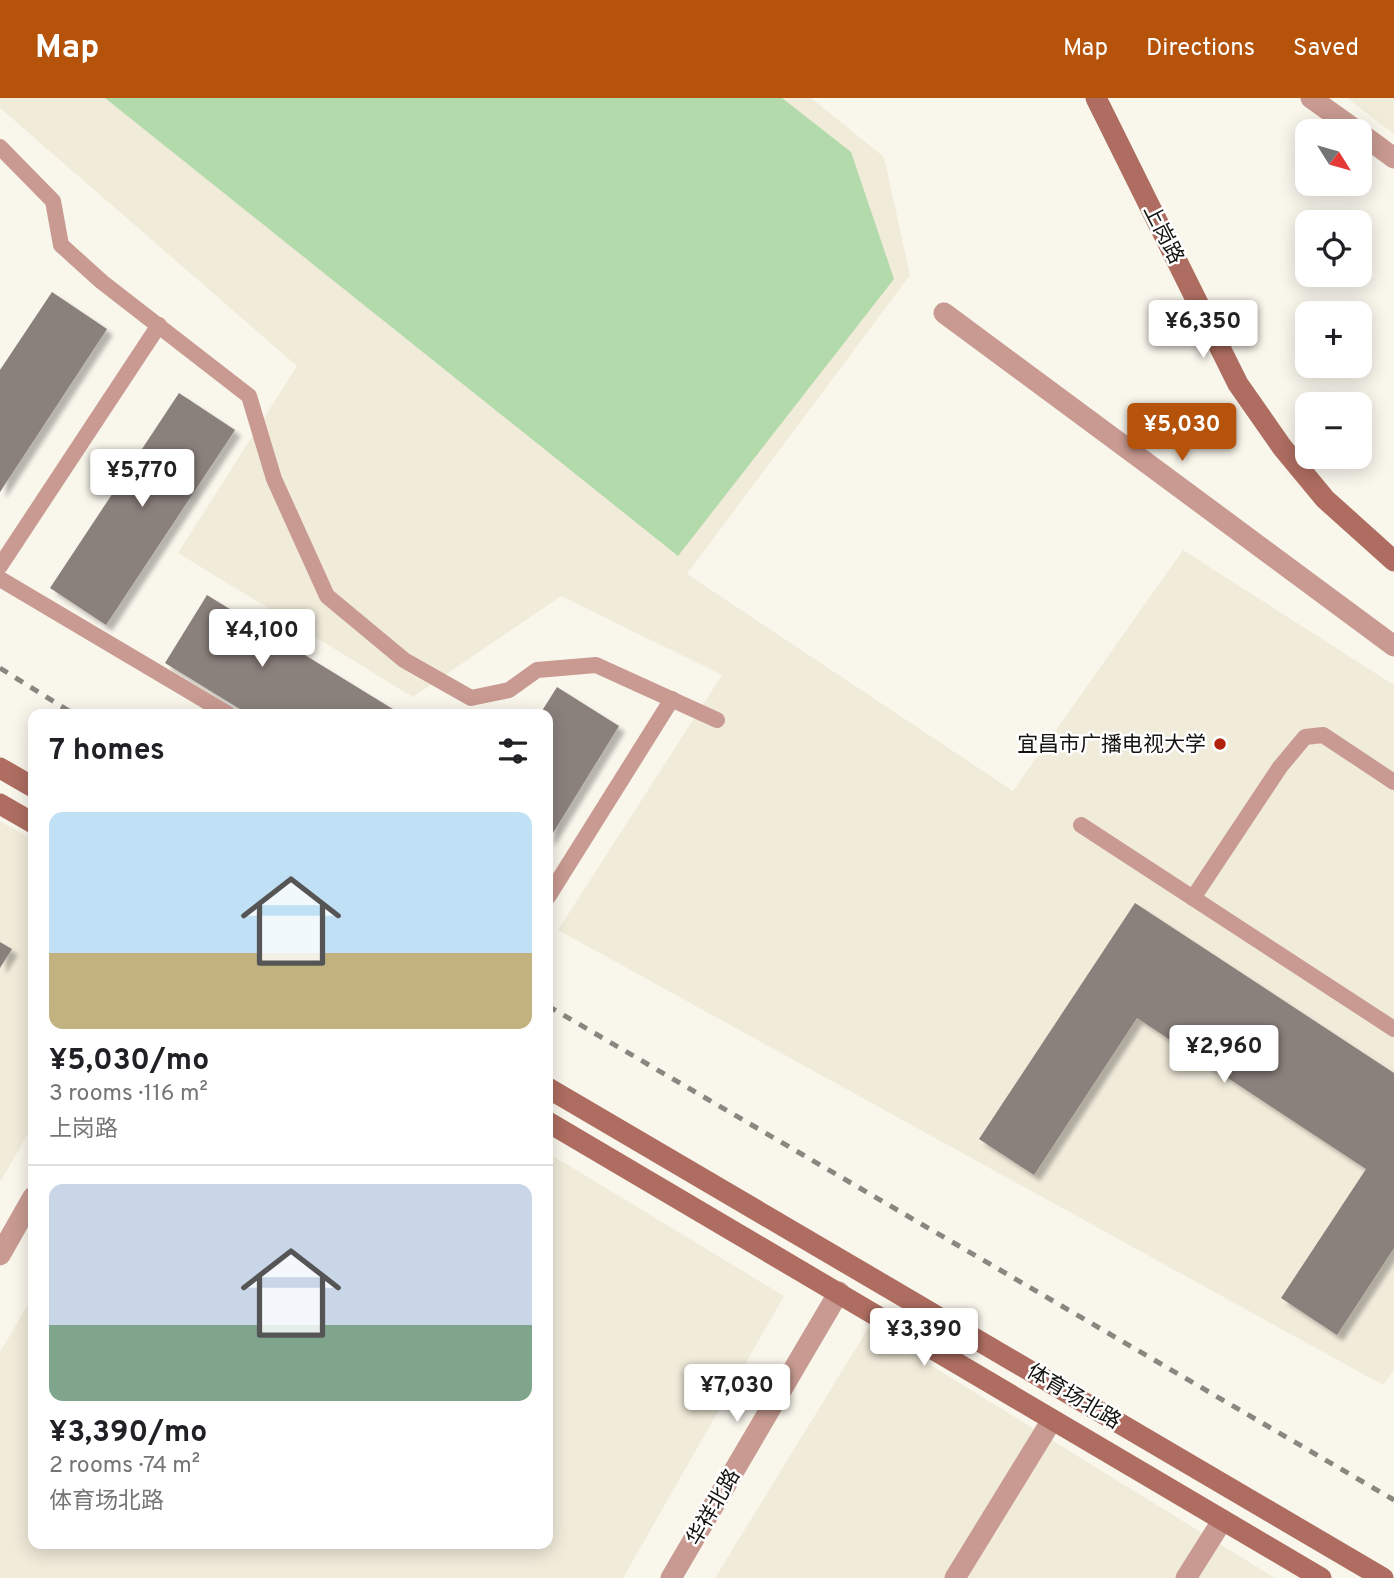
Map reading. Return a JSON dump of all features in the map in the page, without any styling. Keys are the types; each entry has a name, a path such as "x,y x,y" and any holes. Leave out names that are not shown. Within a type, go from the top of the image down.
{"main road":[{"name":"上岗路","path":"1096,98 1238,384 1282,447 1325,499 1394,561"},
{"path":"0,768 28,784"},
{"path":"0,804 28,820"},
{"name":"体育场北路","path":"553,1091 1382,1578"},
{"name":"体育场北路","path":"553,1125 1321,1578"}],"street":[{"path":"1311,98 1340,119"},
{"path":"1372,142 1394,158"},
{"path":"944,313 1394,646"},
{"path":"0,1255 28,1206"},
{"name":"华祥北路","path":"671,1578 839,1292"},
{"path":"955,1578 1052,1420"},
{"path":"1186,1578 1222,1521"}],"lane":[{"path":"0,147 53,201 61,245 249,396 274,478 327,596 404,660 471,698 509,691 537,670 596,665 717,720"},
{"path":"0,566 159,325"},
{"path":"0,579 220,709"},
{"path":"553,889 672,699"},
{"path":"1193,898 1280,767 1305,737 1323,735 1394,782"},
{"path":"1080,825 1394,1030"}],"shaded area":[{"name":"宜昌市广播电视大学","path":"0,98 811,98 884,157 910,275 687,574 1013,791 1183,550 1394,685 1394,1370 1383,1385 558,930 722,675 561,596 413,697 178,553 297,366 0,108"},
{"path":"1347,98 1394,98 1394,134"},
{"path":"0,821 28,837 28,1134 0,1182"},
{"path":"553,1156 784,1296 623,1578 0,1578 0,1352 28,1304 28,1549 553,1549"},
{"path":"869,1327 1275,1578 715,1578"}],"green space":[{"path":"105,98 782,98 851,152 894,279 678,556"}],"building":[{"path":"52,292 107,329 0,492 0,370"},
{"path":"179,393 235,430 106,625 50,588"},
{"path":"207,595 393,709 240,709 165,663"},
{"path":"557,687 619,726 553,833 553,709 543,709"},
{"path":"1135,903 1394,1073 1394,1248 1337,1335 1281,1298 1366,1169 1137,1018 1034,1175 979,1139"},
{"path":"0,942 12,949 0,968"}],"railway":[{"path":"0,668 66,709"},
{"path":"553,1009 1394,1500"}],"place":[{"name":"宜昌市广播电视大学","path":"1220,744"}]}
